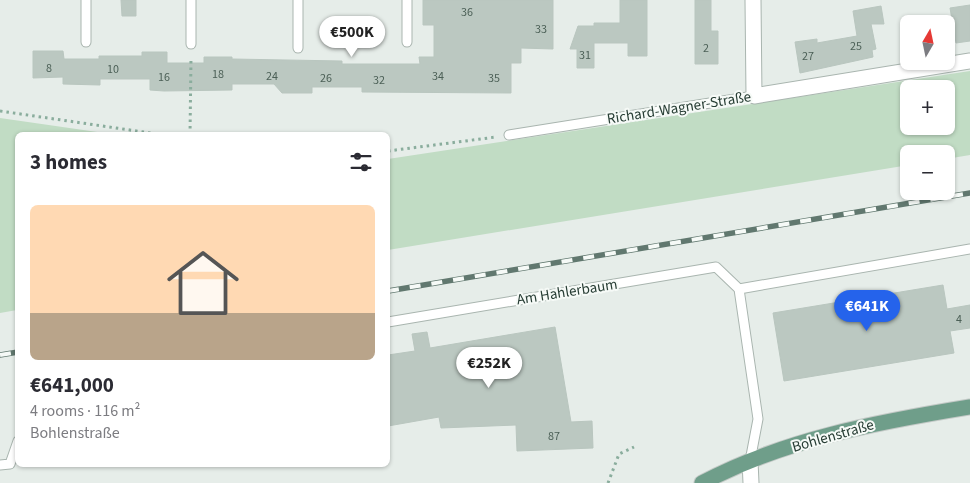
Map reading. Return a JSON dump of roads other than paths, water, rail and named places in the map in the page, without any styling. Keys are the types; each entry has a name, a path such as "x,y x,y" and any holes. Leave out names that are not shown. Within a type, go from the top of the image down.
{"main road":[{"name":"Bohlenstraße","path":"702,483 750,461 818,438 884,422 970,408"}],"street":[{"path":"753,0 754,96"},
{"name":"Richard-Wagner-Straße","path":"754,96 970,62"},
{"path":"750,461 751,483"}],"lane":[{"path":"86,0 86,42"},
{"path":"191,0 191,44"},
{"path":"298,0 298,48"},
{"path":"407,0 407,42"},
{"name":"Richard-Wagner-Straße","path":"509,135 754,96"},
{"path":"750,461 758,419 739,289 969,249"},
{"name":"Am Hahlerbaum","path":"390,322 716,268 739,289"},
{"path":"0,465 10,464 15,450"}],"railway":[{"path":"390,291 970,193"},
{"path":"0,355 15,352"}]}
